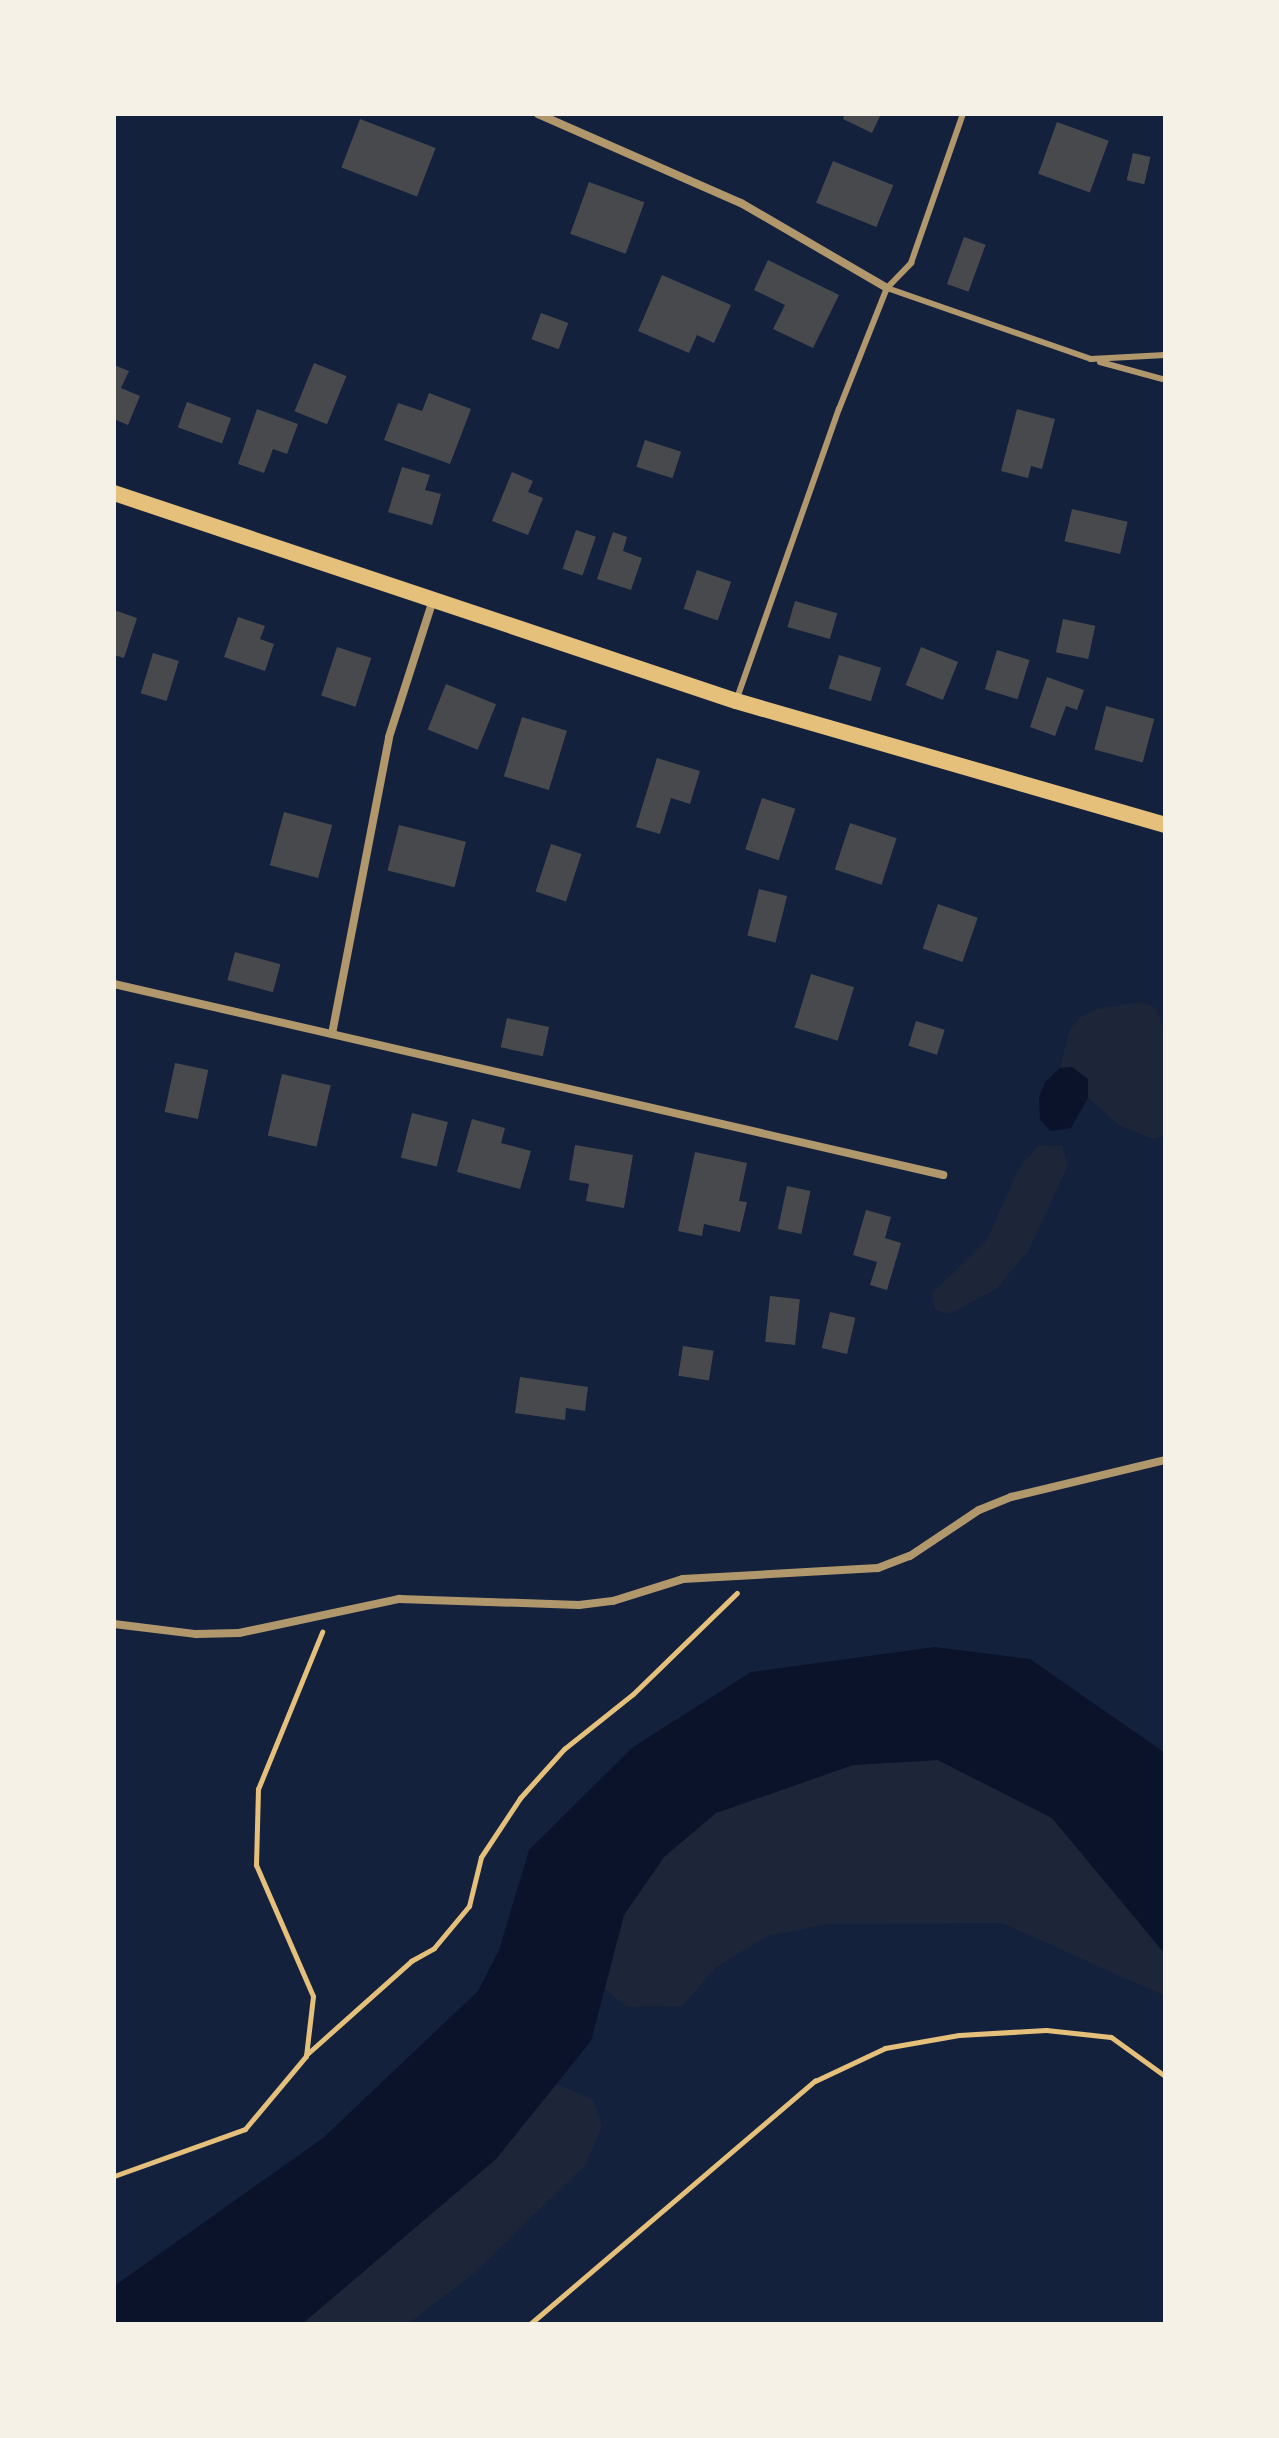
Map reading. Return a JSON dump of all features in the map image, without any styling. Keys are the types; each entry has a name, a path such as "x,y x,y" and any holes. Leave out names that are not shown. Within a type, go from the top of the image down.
{"main road":[{"path":"114,493 432,603 736,701 1165,825"}],"street":[{"path":"538,114 741,203 887,288"},
{"path":"332,1034 389,737 432,603"},
{"path":"114,984 943,1175"},
{"path":"114,1624 196,1634 239,1633 399,1599 579,1605 613,1601 683,1579 751,1579 878,1568 910,1556 979,1510 1011,1497 1165,1460"}],"lane":[{"path":"736,701 887,288 911,263 963,114"},
{"path":"887,288 1091,359 1162,379"},
{"path":"1091,359 1165,355"}],"path":[{"path":"114,2176 245,2129 306,2056 411,1961 434,1948 469,1906 481,1857 520,1798 564,1749 633,1694 751,1579"},
{"path":"306,2056 313,1996 256,1865 258,1789 328,1615"},
{"path":"530,2324 815,2081 885,2048 959,2035 1046,2030 1098,2035 1111,2037 1165,2076"}],"shaded area":[{"path":"1141,1002 1156,1008 1165,1034 1165,1135 1153,1139 1119,1125 1088,1098 1088,1079 1072,1067 1060,1068 1070,1029 1081,1017 1096,1009"},
{"path":"1072,1067 1088,1079 1088,1098 1071,1128 1051,1131 1040,1120 1039,1097 1045,1082 1060,1068"},
{"path":"1062,1145 1068,1166 1028,1251 996,1289 949,1314 935,1310 932,1294 987,1240 1019,1168 1038,1146"},
{"path":"935,1647 1030,1659 1165,1753 1165,1954 1052,1818 938,1760 853,1765 716,1813 664,1857 624,1915 591,2041 496,2159 302,2324 114,2324 114,2286 323,2138 478,1991 499,1950 529,1850 633,1747 751,1672"},
{"path":"937,1760 1052,1818 1165,1954 1165,1996 1002,1923 828,1924 767,1936 715,1968 682,2006 627,2007 605,1989 624,1915 664,1857 716,1813 853,1765"},
{"path":"557,2084 593,2100 602,2126 586,2164 474,2273 408,2324 302,2324 496,2159"}],"building":[{"path":"845,114 881,114 872,133 843,119"},
{"path":"360,119 436,148 417,197 341,168"},
{"path":"1057,122 1109,141 1090,192 1038,174"},
{"path":"1133,153 1151,157 1144,184 1127,180"},
{"path":"833,161 893,185 876,227 816,203"},
{"path":"589,182 644,202 626,254 570,234"},
{"path":"964,237 986,245 969,292 947,284"},
{"path":"768,260 839,295 813,348 773,329 785,305 754,290"},
{"path":"662,275 731,305 714,343 697,335 689,353 638,331"},
{"path":"541,313 568,323 559,349 531,339"},
{"path":"314,363 346,376 327,424 295,411"},
{"path":"114,365 129,371 121,388 140,396 128,425 114,419"},
{"path":"429,393 471,409 450,464 384,440 398,403 422,411"},
{"path":"187,402 231,418 222,443 178,427"},
{"path":"257,409 298,424 287,454 273,449 264,473 238,464"},
{"path":"1017,409 1055,419 1042,469 1031,466 1028,478 1001,471"},
{"path":"645,440 681,452 672,478 636,467"},
{"path":"402,467 430,475 425,490 441,494 432,525 388,512"},
{"path":"512,472 533,481 528,492 543,498 528,535 492,521"},
{"path":"1072,509 1128,522 1120,554 1065,541"},
{"path":"576,530 596,537 583,576 563,569"},
{"path":"613,532 627,537 623,551 642,558 631,590 597,579"},
{"path":"697,570 731,582 718,620 684,609"},
{"path":"795,601 837,613 830,639 788,627"},
{"path":"114,610 137,618 124,658 114,655"},
{"path":"238,617 265,626 260,639 274,644 265,671 224,657"},
{"path":"1063,619 1095,626 1088,659 1056,652"},
{"path":"337,647 371,658 355,707 321,696"},
{"path":"921,647 958,662 943,700 906,685"},
{"path":"997,650 1030,660 1018,699 985,689"},
{"path":"153,653 179,661 167,701 141,693"},
{"path":"839,655 881,668 871,701 829,688"},
{"path":"1047,677 1084,690 1077,710 1066,706 1055,736 1030,727"},
{"path":"446,684 496,704 478,750 428,729"},
{"path":"1106,706 1154,719 1143,762 1094,749"},
{"path":"522,717 567,731 549,790 504,776"},
{"path":"657,758 700,771 690,804 671,798 660,834 636,827"},
{"path":"762,798 795,809 779,860 745,849"},
{"path":"284,812 332,825 318,878 270,865"},
{"path":"850,823 897,838 881,885 835,870"},
{"path":"399,825 466,842 455,887 388,871"},
{"path":"551,844 581,854 566,901 536,892"},
{"path":"759,889 787,896 776,943 747,936"},
{"path":"938,904 978,918 962,962 923,948"},
{"path":"235,952 280,964 273,992 227,980"},
{"path":"811,974 854,987 838,1041 795,1028"},
{"path":"507,1018 549,1027 543,1056 501,1047"},
{"path":"916,1021 945,1030 937,1055 908,1046"},
{"path":"175,1063 208,1070 198,1119 165,1112"},
{"path":"282,1074 331,1085 317,1147 268,1135"},
{"path":"412,1113 448,1122 437,1167 401,1158"},
{"path":"472,1119 505,1128 501,1143 531,1151 520,1189 457,1172"},
{"path":"575,1145 633,1155 624,1208 586,1201 589,1184 569,1180"},
{"path":"695,1152 747,1163 739,1201 747,1202 740,1232 704,1224 702,1236 678,1231"},
{"path":"787,1186 810,1191 801,1234 778,1229"},
{"path":"866,1210 891,1217 885,1238 901,1243 887,1290 870,1285 877,1262 853,1255"},
{"path":"770,1296 800,1299 795,1345 765,1342"},
{"path":"830,1312 855,1318 847,1354 822,1348"},
{"path":"683,1346 714,1351 709,1380 678,1376"},
{"path":"520,1377 588,1387 585,1411 566,1408 565,1420 515,1413"}]}
